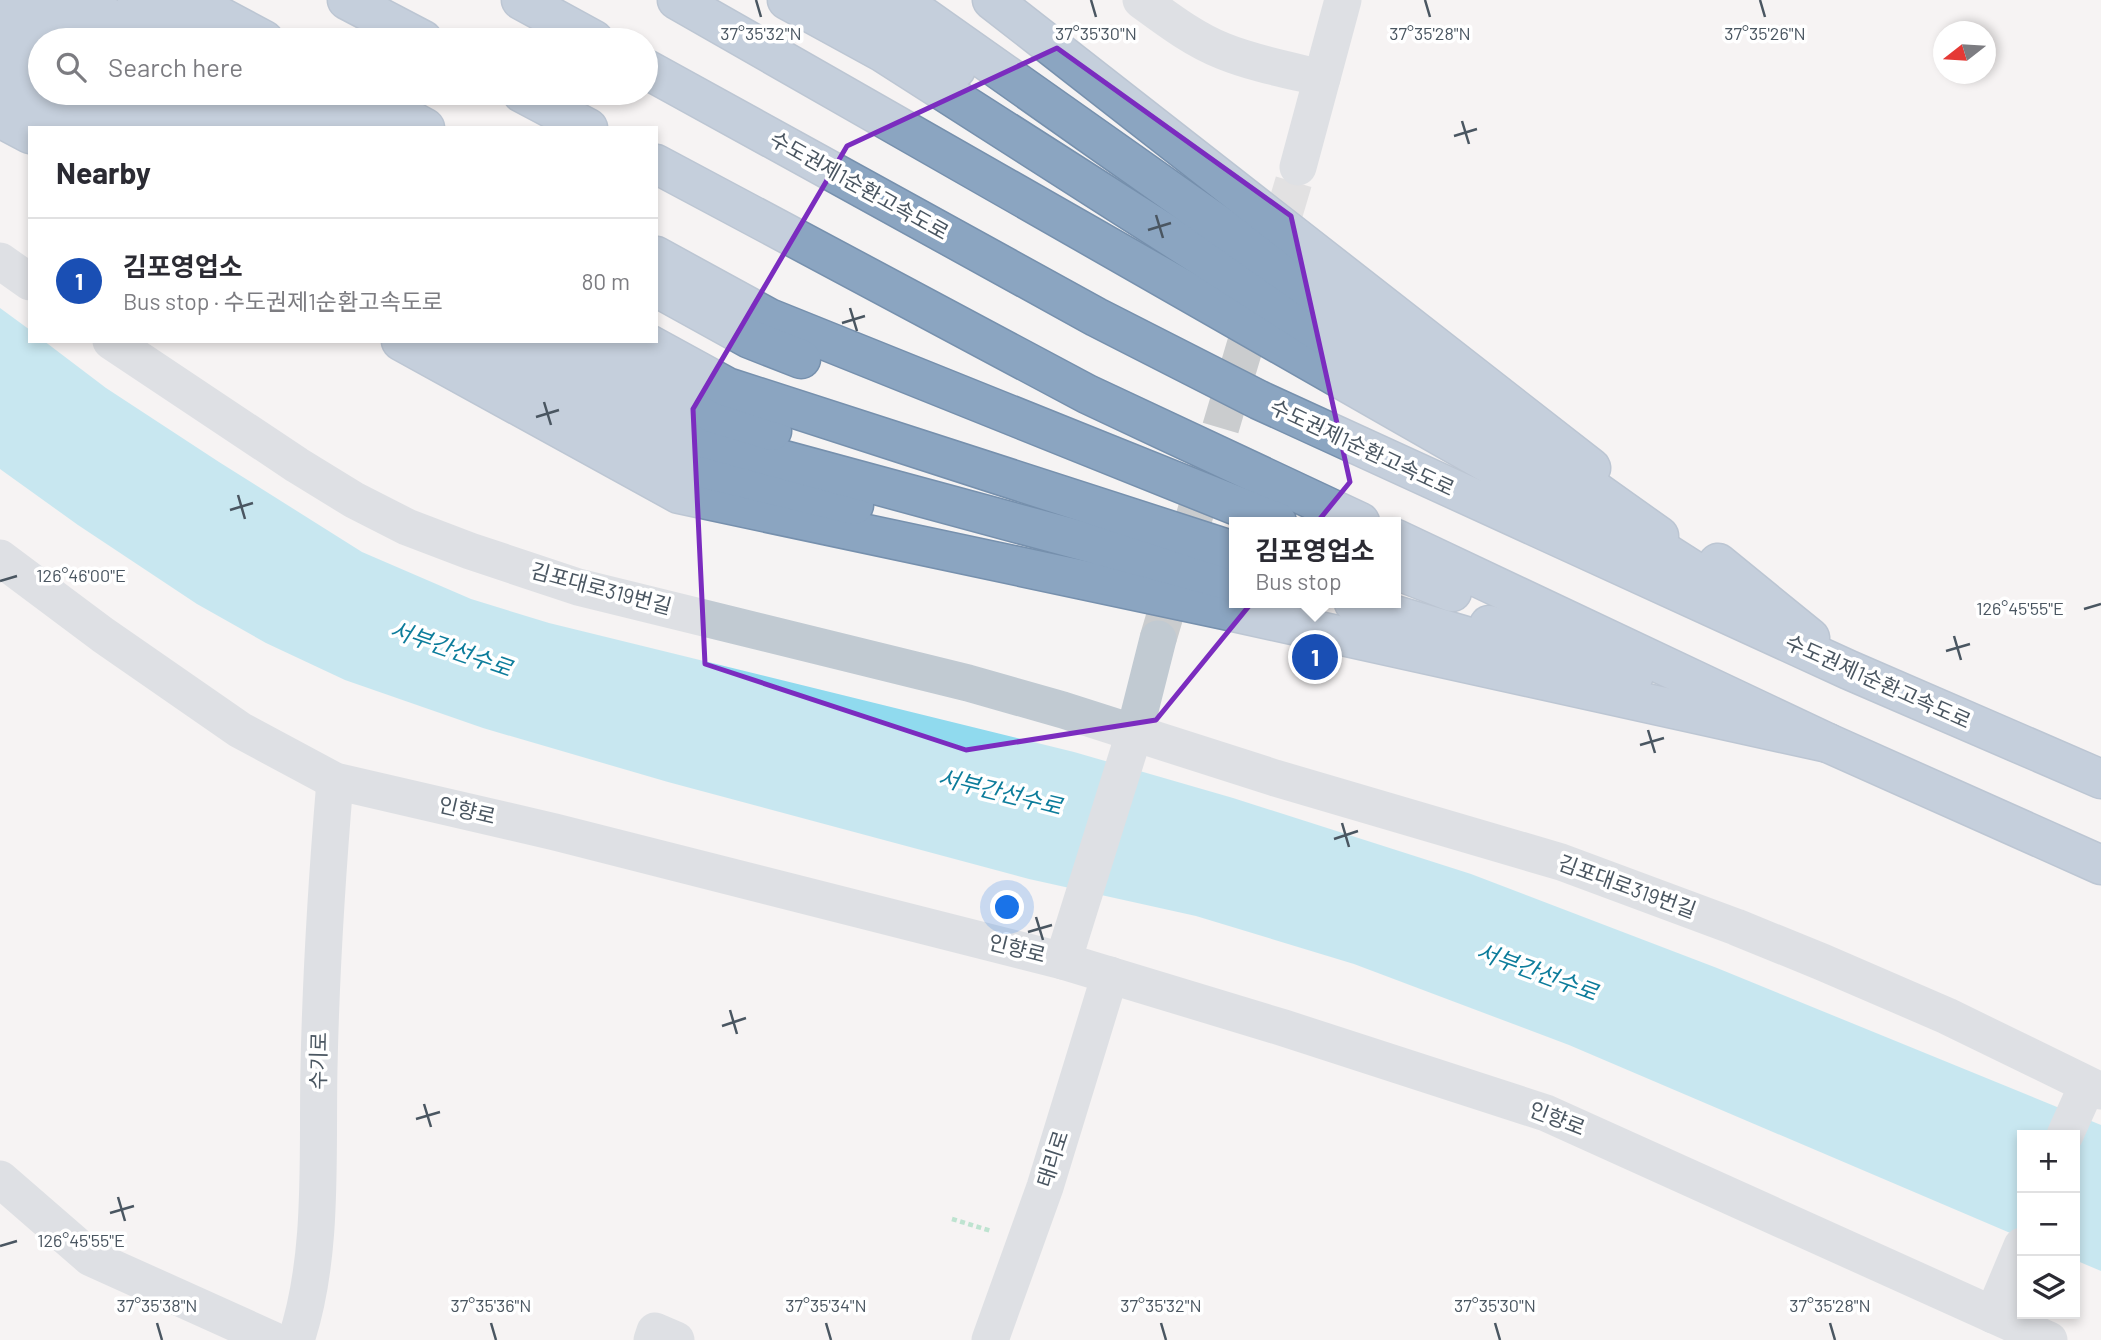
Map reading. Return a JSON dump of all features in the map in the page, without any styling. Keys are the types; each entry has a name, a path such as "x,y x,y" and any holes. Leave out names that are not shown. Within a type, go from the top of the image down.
{"highway":[{"path":"17,0 68,28"},
{"path":"76,0 128,28"},
{"path":"136,0 188,28"},
{"path":"189,0 242,28"},
{"path":"347,0 401,28"},
{"path":"521,0 572,28"},
{"path":"677,0 1849,670"},
{"path":"728,0 855,71 1849,670"},
{"path":"787,0 882,52 1849,670"},
{"path":"844,0 898,30 1849,670"},
{"path":"900,0 1849,670"},
{"path":"946,0 1849,670"},
{"path":"992,0 1849,670"},
{"path":"1030,0 1849,670"},
{"path":"0,22 28,37"},
{"path":"0,53 28,68"},
{"name":"수도권제1순환고속도로","path":"658,76 1096,317 1259,400 1849,670 2101,779"},
{"path":"0,85 28,101"},
{"path":"36,105 73,126"},
{"path":"93,105 130,126"},
{"path":"150,105 187,126"},
{"path":"208,105 246,126"},
{"path":"268,105 307,126"},
{"path":"331,105 370,126"},
{"path":"383,105 421,126"},
{"path":"545,105 584,126"},
{"path":"0,118 28,133"},
{"path":"658,165 1087,394 1349,517"},
{"path":"658,257 769,318 1266,517"},
{"path":"658,288 750,340 1229,519"},
{"path":"658,318 741,364 1229,534"},
{"path":"405,343 679,494 1828,743"},
{"path":"466,343 685,464 1229,597"},
{"path":"526,343 699,437 1229,581"},
{"path":"586,343 715,414 1229,566"},
{"path":"647,343 727,387 1229,549"},
{"path":"1401,542 1828,743 2101,865"},
{"path":"1401,572 1828,743"},
{"path":"1401,583 1828,743"},
{"path":"1401,594 1828,743"},
{"path":"1401,605 1828,743"},
{"path":"1274,608 1828,743"},
{"path":"1328,608 1828,743"},
{"path":"1371,608 1828,743"}],"street":[{"path":"1141,0 1193,36 1222,51 1249,61 1322,78"},
{"path":"1298,167 1343,0"},
{"path":"0,261 28,281"},
{"name":"김포대로319번길","path":"114,343 297,466 407,527 578,587 968,682 1561,862 1822,962 1947,1016 2082,1106"},
{"name":"인향로","path":"0,558 146,666 240,730 335,781 555,832 1063,961 1284,1028 1546,1113 2049,1340"},
{"path":"1063,961 1134,734 1158,639"},
{"name":"수기로","path":"296,1340 306,1310 316,1212 325,905 335,781"},
{"name":"태리로","path":"990,1340 1045,1187 1110,975"},
{"path":"0,1179 90,1258 273,1340"},
{"path":"1993,1315 2018,1256"},
{"path":"652,1340 655,1331 676,1340"}],"highlighted area":[{"path":"1057,48 1291,216 1350,482 1156,720 966,750 705,664 693,409 847,146"}],"water":[{"name":"서부간선수로","path":"0,308 28,329 28,343 47,343 106,388 362,552 471,599 549,623 1074,752 1233,798 1471,874 1717,968 2101,1125 2101,1271 2080,1262 2080,1130 2017,1130 2017,1236 1569,1045 1354,964 1196,916 1029,879 668,782 483,728 345,680 266,643 197,604 78,525 0,469"}],"tunnel":[{"path":"1158,639 1298,167"}],"place":[{"name":"김포영업소","path":"1315,657"}]}
